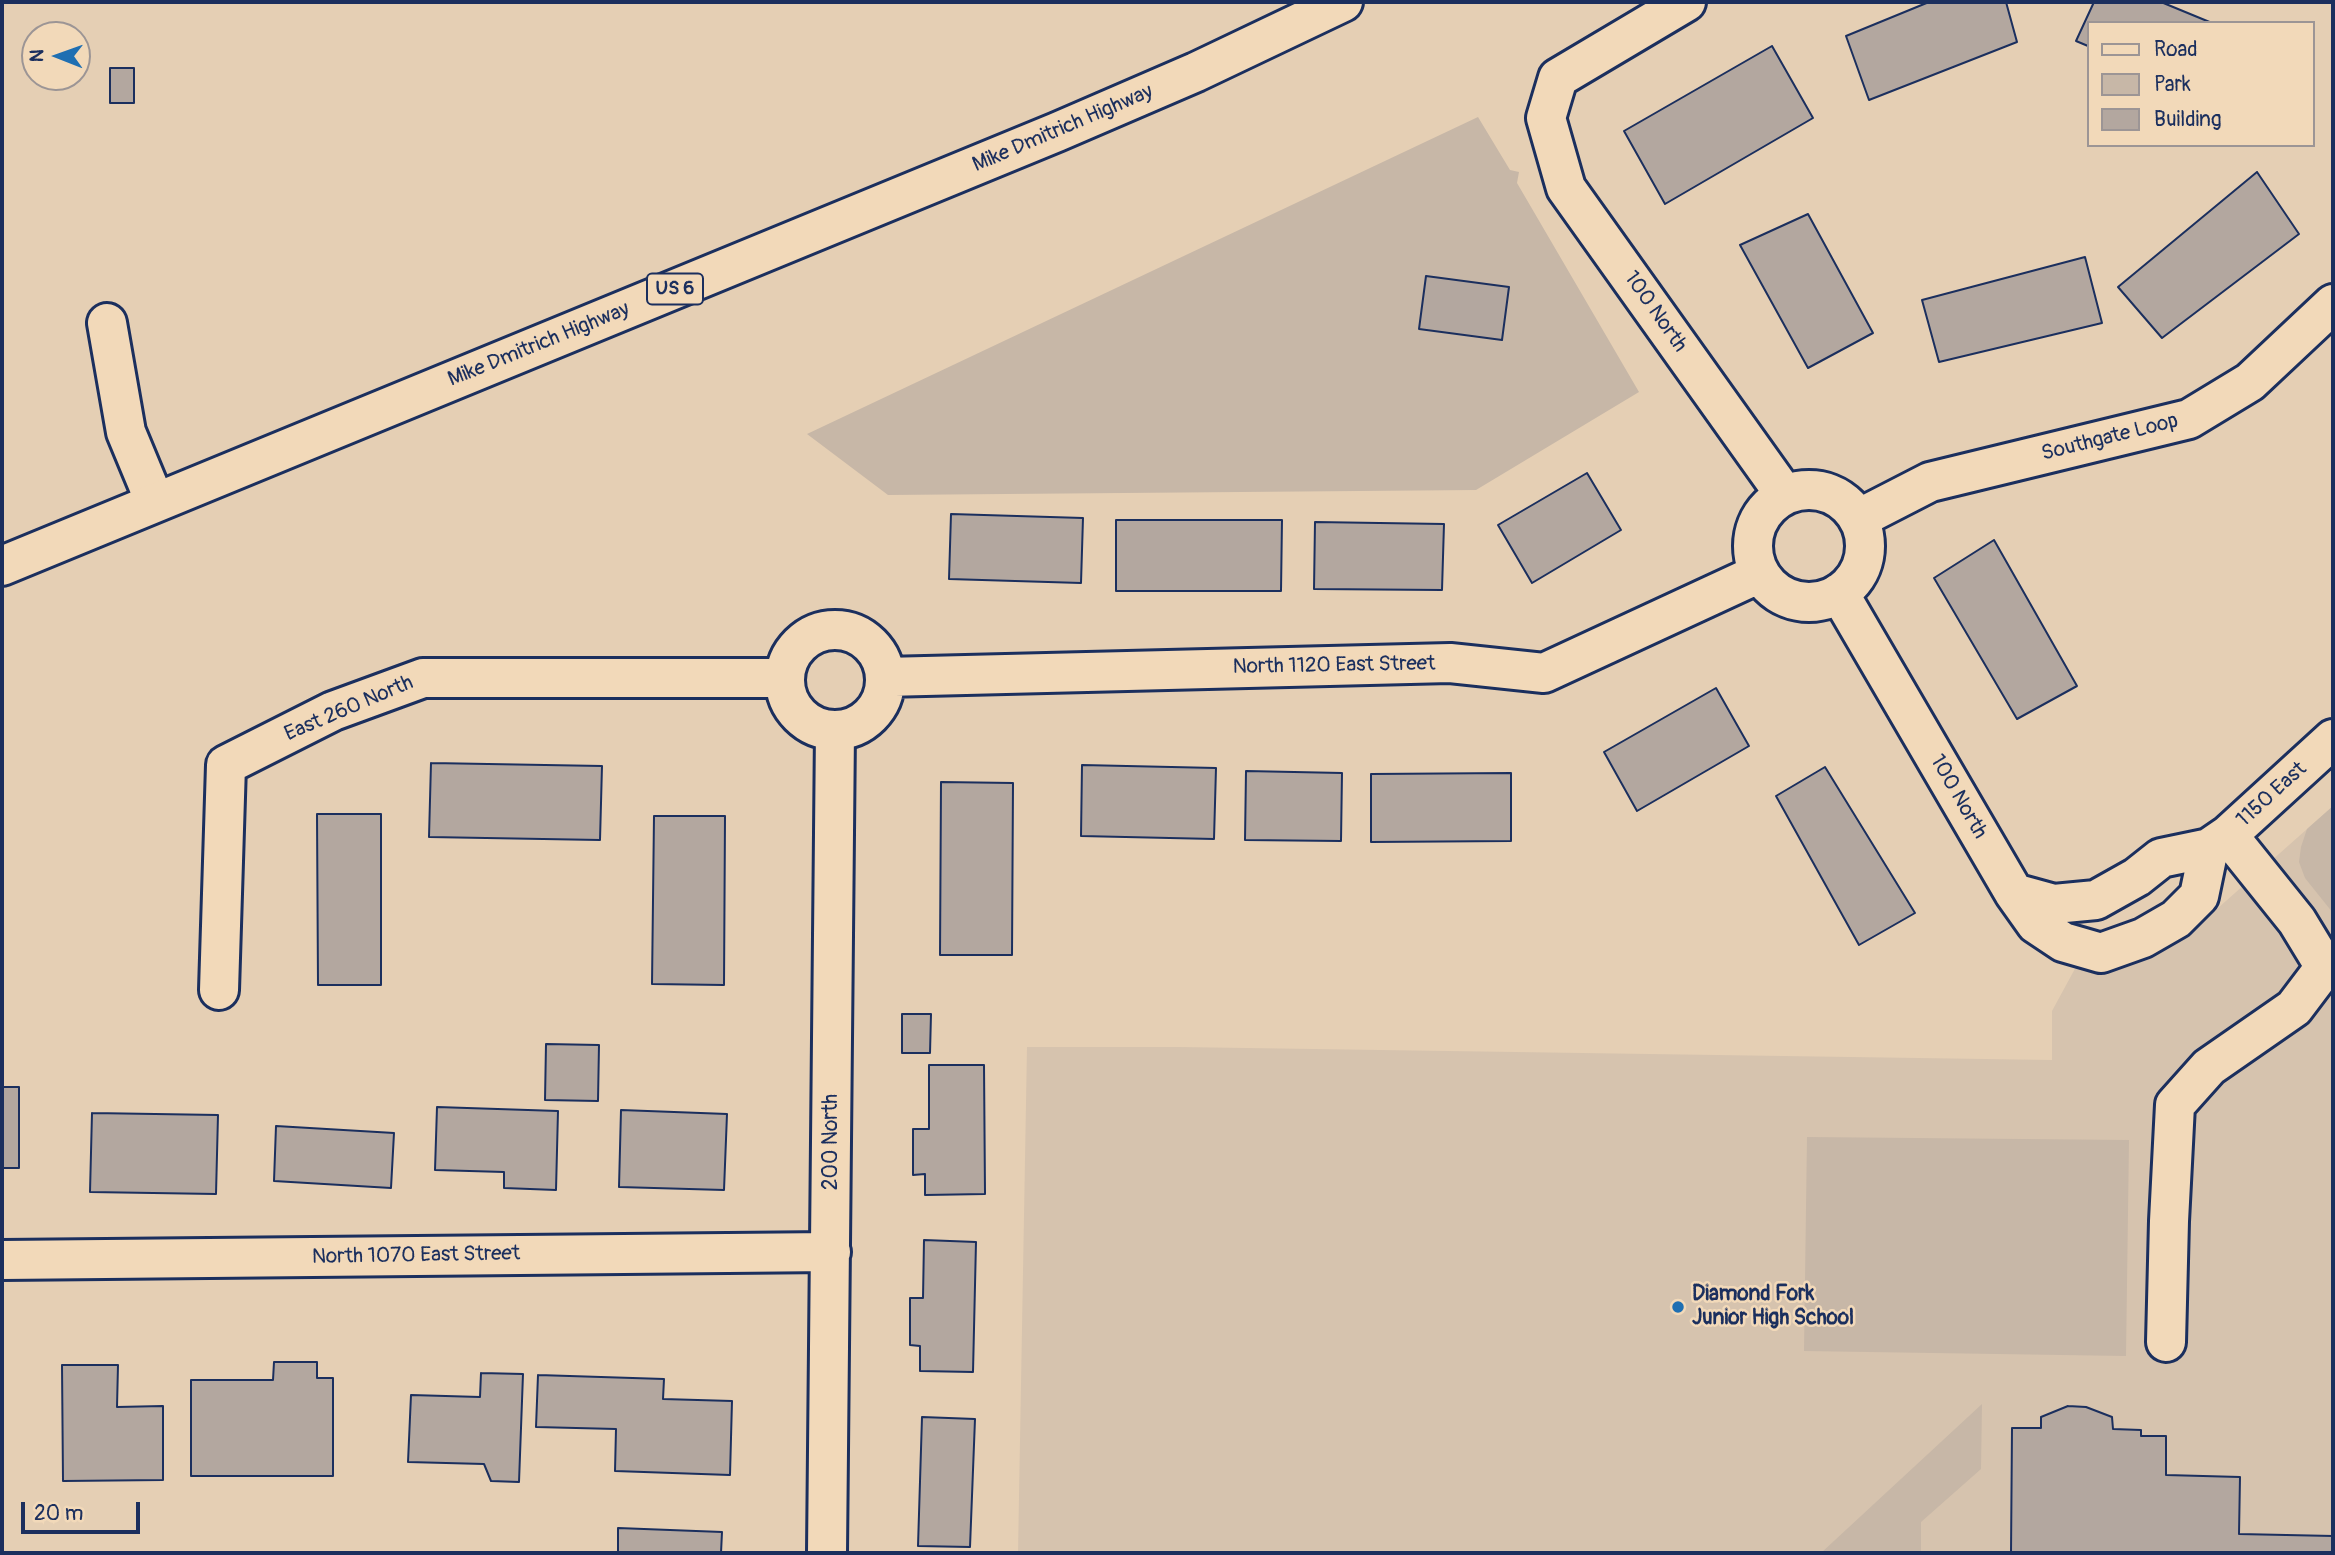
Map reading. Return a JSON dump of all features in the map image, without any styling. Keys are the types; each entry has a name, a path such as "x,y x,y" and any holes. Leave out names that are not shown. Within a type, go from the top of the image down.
{"main road":[{"name":"Mike Dmitrich Highway","path":"2,566 1046,137 1196,72 1343,2"},
{"name":"100 North","path":"1686,2 1558,78 1546,118 1566,188 1785,495"},
{"name":"Southgate Loop","path":"1858,519 1930,482 2189,419 2250,382 2333,304"},
{"path":"107,323 126,432 155,502"},
{"path":"1803,490 1822,491 1839,498 1858,519 1864,546 1861,565 1852,581 1839,593 1822,600 1804,601 1786,597 1771,587 1759,573 1754,556 1758,521 1770,505 1785,495 1803,490"},
{"name":"North 1120 East Street","path":"885,677 1450,663 1544,674 1759,573"},
{"name":"100 North","path":"1839,593 2014,893 2036,924 2063,942 2101,953 2143,938 2176,919 2199,897 2218,841"},
{"path":"826,630 843,630 858,635 872,646 881,660 885,677 884,693 877,708 865,720 852,727 835,730 819,728 805,720 793,709 786,694 788,661 797,647 810,636 826,630"},
{"name":"East 260 North","path":"219,990 226,765 333,711 423,678 785,678"},
{"name":"200 North","path":"827,1553 835,730"},
{"name":"1150 East","path":"2218,841 2333,739"},
{"path":"2014,893 2054,904 2096,900 2137,877 2161,858 2218,841 2297,921 2329,967 2294,1008 2209,1067 2175,1105 2166,1342"},
{"name":"North 1070 East Street","path":"2,1260 831,1252"}],"shaded area":[{"name":"Diamond Fork Junior High School","path":"2333,806 2333,1553 1018,1553 1027,1047 2052,1060 2052,1011 2077,965 2110,966 2136,962 2165,950 2191,932"}],"green space":[{"path":"1478,117 1510,170 1519,172 1517,183 1639,392 1476,490 888,495 807,434"},
{"path":"2333,806 2333,913 2305,878 2299,862 2307,829"},
{"path":"1807,1137 2129,1140 2126,1356 1804,1351"},
{"path":"1982,1404 1981,1469 1921,1522 1921,1553 1821,1553"}],"building":[{"path":"1929,2 2006,2 2017,42 1869,100 1846,36"},
{"path":"2094,2 2161,2 2207,21 2086,21 2086,45 2076,41"},
{"path":"1772,46 1813,118 1665,204 1624,131"},
{"path":"110,68 134,68 134,103 110,103"},
{"path":"2257,172 2299,234 2162,338 2118,287"},
{"path":"1808,214 1873,333 1808,368 1740,245"},
{"path":"2085,257 2102,323 1939,362 1922,300"},
{"path":"1426,276 1509,287 1502,340 1419,329"},
{"path":"1587,473 1621,530 1532,583 1498,525"},
{"path":"951,514 1083,518 1081,583 949,579"},
{"path":"1116,520 1282,520 1281,591 1116,591"},
{"path":"1315,522 1444,524 1442,590 1314,589"},
{"path":"1994,540 2077,686 2017,719 1934,578"},
{"path":"1716,688 1749,746 1637,811 1604,752"},
{"path":"431,763 602,766 600,840 429,837"},
{"path":"1082,765 1216,768 1214,839 1081,836"},
{"path":"1825,767 1915,913 1859,945 1776,796"},
{"path":"1246,771 1342,773 1341,841 1245,840"},
{"path":"1511,773 1511,841 1371,842 1371,774"},
{"path":"941,782 1013,783 1012,955 940,955"},
{"path":"317,814 381,814 381,985 318,985"},
{"path":"654,816 725,816 724,985 652,984"},
{"path":"902,1014 931,1014 930,1053 902,1053"},
{"path":"546,1044 599,1045 598,1101 545,1100"},
{"path":"929,1065 984,1065 985,1194 925,1195 925,1174 913,1175 913,1129 929,1129"},
{"path":"2,1087 19,1087 19,1168 2,1168"},
{"path":"437,1107 558,1111 556,1190 504,1188 504,1172 435,1170"},
{"path":"621,1110 727,1114 724,1190 619,1187"},
{"path":"92,1113 218,1115 216,1194 90,1192"},
{"path":"276,1126 394,1133 391,1188 274,1181"},
{"path":"924,1240 976,1242 973,1372 920,1371 920,1346 910,1345 910,1298 923,1298"},
{"path":"274,1362 317,1362 317,1378 333,1378 333,1476 191,1476 191,1380 273,1380"},
{"path":"62,1365 118,1365 117,1407 163,1406 163,1480 63,1481"},
{"path":"481,1373 523,1374 519,1482 491,1481 484,1464 408,1462 411,1395 480,1397"},
{"path":"538,1375 664,1379 663,1399 732,1401 730,1475 615,1471 616,1429 536,1427"},
{"path":"2068,1406 2086,1407 2112,1417 2113,1429 2141,1430 2141,1436 2166,1436 2166,1475 2240,1477 2239,1534 2333,1536 2333,1553 2011,1553 2012,1428 2041,1428 2041,1417"},
{"path":"922,1417 975,1419 970,1547 918,1546"},
{"path":"618,1528 722,1532 721,1553 618,1553"}],"place":[{"name":"Diamond Fork Junior High School","path":"1678,1307"}]}
